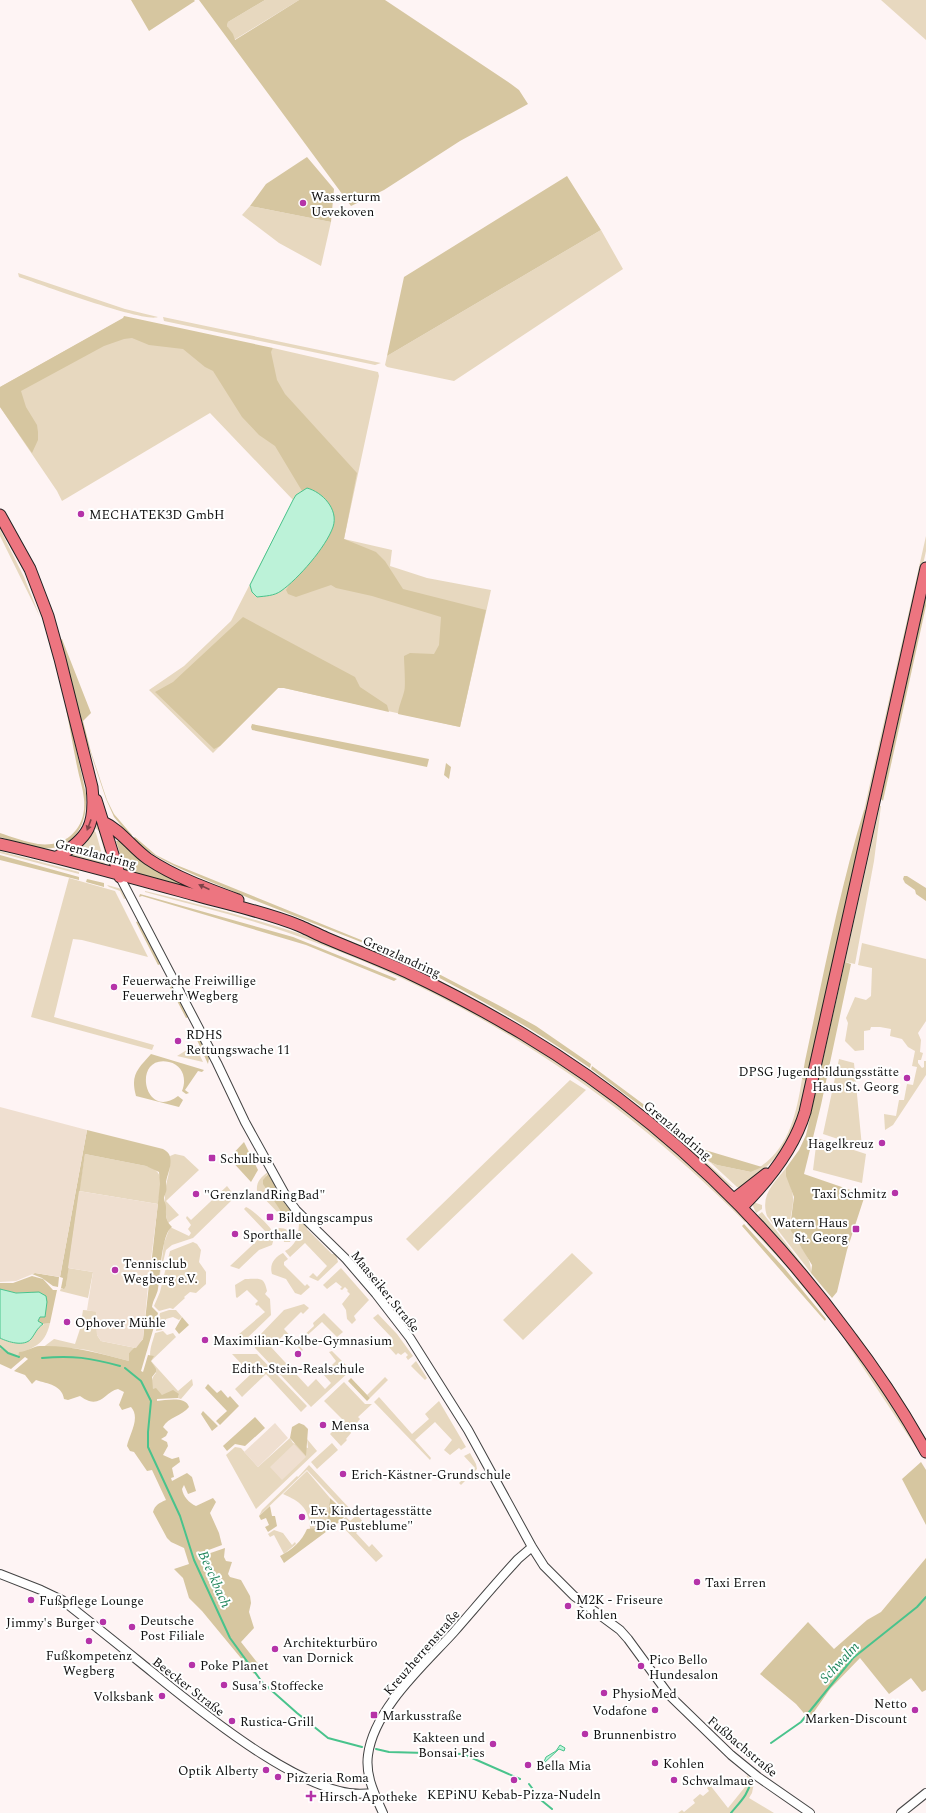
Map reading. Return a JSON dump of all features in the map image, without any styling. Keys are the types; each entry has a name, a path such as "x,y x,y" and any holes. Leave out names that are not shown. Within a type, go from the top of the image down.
{"main road":[{"path":"0,515 30,569 48,616 92,787 120,877"},
{"path":"738,1203 765,1182 779,1164 797,1134 806,1106 926,568"},
{"path":"57,857 76,844 88,831 94,806 92,787"},
{"path":"103,822 111,826 141,854 155,864 208,889 253,906 265,914"},
{"name":"Grenzlandring","path":"0,844 57,857 322,936"},
{"name":"Grenzlandring","path":"0,849 120,877 265,914 301,926 445,990 536,1042 572,1066 644,1119 701,1167 765,1230 833,1313 895,1401 926,1452"}],"street":[{"name":"Maaseiker Straße","path":"120,877 217,1063 245,1122 287,1198 296,1210 346,1259 376,1294 410,1338 468,1430 532,1547 544,1566 574,1596 620,1630 666,1691"},
{"name":"Kreuzherrenstraße","path":"384,1813 374,1792 368,1774 368,1755 378,1726 390,1706 412,1677 518,1559 532,1547"},
{"name":"Beecker Straße","path":"0,1574 62,1600 211,1720 258,1752 309,1780 329,1788 354,1794 374,1792"},
{"name":"Fußbachstraße","path":"666,1691 731,1755 758,1777 810,1813"},
{"path":"901,1813 926,1793"}],"shaded area":[{"path":"131,0 194,0 195,1 149,31"},
{"path":"199,0 265,0 228,22 227,26 233,34 235,40 299,0 385,0 511,84 519,90 528,104 460,141 384,190 351,206"},
{"path":"265,0 299,0 234,40 227,26 228,22"},
{"path":"881,0 926,0 926,40"},
{"path":"307,157 334,189 331,222 250,206 266,184"},
{"path":"567,176 601,230 387,356 404,277"},
{"path":"250,206 331,222 321,266 279,243 242,215"},
{"path":"601,230 623,269 454,381 387,367 385,365 387,356"},
{"path":"18,273 125,309 158,317 149,317 113,309 19,277"},
{"path":"124,316 273,348 271,352 277,380 285,394 357,473 344,539 376,552 385,561 403,589 486,610 460,727 398,714 405,689 404,656 410,653 434,654 439,645 441,617 372,596 336,588 331,585 296,597 288,594 286,590 314,557 332,527 307,488 302,491 275,446 259,435 242,417 213,371 205,367 183,349 149,345 132,338 124,339 104,346 21,391 26,407 37,425 38,440 32,453 0,407 0,387 123,318"},
{"path":"163,317 381,363 375,365 164,321"},
{"path":"124,318 271,351 273,348 378,372 379,376 344,539 392,550 390,566 427,578 491,590 460,727 284,688 278,688 213,753 149,690 184,666 231,621 293,500 210,413 62,501 57,491 0,407 0,387"},
{"path":"307,488 318,493 328,502 334,514 333,527 318,553 288,586 275,594 257,597 252,592 250,585 293,500 296,495"},
{"path":"0,529 24,577 40,617 0,536"},
{"path":"926,536 926,551 869,810 864,810"},
{"path":"926,596 926,606 883,801 881,799"},
{"path":"243,617 355,677 360,687 387,705 389,712 284,688 278,688 220,746 214,749 155,692 173,682"},
{"path":"62,639 91,713 83,721 91,752 107,800 114,814 132,835 131,837 114,817 106,799 80,721 60,640"},
{"path":"67,708 86,794 82,825 67,842 60,846 51,848 32,846 0,837 0,833 38,844 58,843 73,834 78,827 84,809 84,799"},
{"path":"252,724 429,759 427,767 252,730"},
{"path":"446,763 451,767 449,779 444,775"},
{"path":"880,806 874,861 855,964 845,962"},
{"path":"864,810 869,810 808,1083 802,1079 805,1061 839,903"},
{"path":"97,825 99,826 110,865 108,865 99,831 95,828"},
{"path":"94,830 105,865 69,856 87,842"},
{"path":"135,837 156,855 174,864 408,959 407,961 184,871 152,854 132,839"},
{"path":"116,841 120,841 135,855 183,882 182,886 125,870"},
{"path":"0,851 79,872 79,874 0,853"},
{"path":"0,855 79,877 79,880 0,860"},
{"path":"904,876 907,876 926,888 926,901 905,883 903,879"},
{"path":"69,878 115,891 148,957 73,939 54,1017 154,1045 152,1050 31,1017"},
{"path":"87,879 104,883 104,887 86,882"},
{"path":"107,885 122,889 127,898 124,899 120,891"},
{"path":"145,891 243,916 340,948 385,967 482,1015 519,1036 554,1059 622,1108 687,1162 747,1220 745,1222 694,1174 642,1129 588,1087 532,1050 474,1015 414,984 351,956 269,926"},
{"path":"140,894 293,937 397,979 394,981 306,945 142,896 139,897"},
{"path":"279,913 404,962 401,964"},
{"path":"139,921 161,964 158,965 136,922"},
{"path":"862,943 926,959 926,1021 918,1033 921,1040 920,1052 923,1053 921,1060 918,1060 918,1063 922,1068 924,1067 924,1061 926,1061 926,1075 893,1125 885,1130 884,1114 896,1116 899,1100 904,1100 907,1084 913,1085 917,1067 912,1066 915,1051 908,1047 902,1039 890,1036 891,1029 871,1027 870,1030 864,1031 864,1050 855,1051 845,1041 848,1023 846,1018 855,997 866,1000 871,996 872,968 858,965"},
{"path":"412,960 536,1026 591,1064 590,1068 502,1012 411,963"},
{"path":"845,962 851,964 821,1105 804,1174 865,1195 847,1250 837,1292 832,1298 811,1273 812,1265 791,1231 790,1227 794,1197 786,1176 786,1168 799,1150 806,1135"},
{"path":"410,966 499,1013 543,1039 585,1067 582,1069 409,970"},
{"path":"165,978 168,978 189,1017 186,1018"},
{"path":"200,1039 209,1058 208,1064 197,1040"},
{"path":"195,1045 203,1062 177,1056"},
{"path":"151,1054 204,1070 202,1072 198,1071 185,1090 189,1093 186,1094 182,1091 184,1077 178,1066 169,1062 157,1062 150,1068 146,1076 146,1086 150,1095 157,1101 166,1102 178,1096 183,1100 179,1107 136,1096 134,1082 136,1072"},
{"path":"839,1059 854,1063 862,1147 823,1134"},
{"path":"592,1066 705,1150 762,1167 751,1172 717,1165 710,1162 682,1137 591,1069"},
{"path":"591,1072 629,1098 665,1127 734,1188 728,1185 675,1137 590,1074"},
{"path":"802,1079 808,1083 799,1120 787,1144 757,1175 741,1188 737,1187 710,1162 717,1165 751,1172 764,1164 774,1155 788,1133 793,1120"},
{"path":"570,1080 586,1090 418,1251 406,1239"},
{"path":"0,1107 87,1130 60,1277 35,1273 16,1281 0,1282"},
{"path":"87,1130 163,1149 170,1156 171,1160 164,1198 166,1217 172,1227 166,1237 164,1245 158,1289 152,1307 158,1313 141,1371 143,1372 148,1355 154,1356 151,1361 156,1369 156,1372 152,1377 153,1389 156,1388 162,1395 173,1390 179,1394 178,1398 157,1399 157,1401 180,1400 184,1401 189,1407 183,1413 168,1421 163,1427 168,1432 166,1436 161,1439 167,1442 168,1446 163,1455 172,1459 179,1457 180,1462 172,1468 174,1477 171,1478 172,1481 187,1473 192,1477 196,1491 188,1494 184,1485 182,1489 185,1497 193,1505 196,1506 213,1498 216,1502 210,1513 219,1533 222,1545 198,1554 199,1557 225,1548 224,1557 226,1561 232,1562 228,1574 230,1577 241,1580 250,1596 251,1603 249,1612 254,1628 241,1642 260,1666 254,1674 202,1611 189,1598 183,1578 174,1569 189,1564 184,1548 171,1542 167,1538 153,1512 158,1504 166,1500 152,1470 147,1471 134,1452 130,1451 127,1446 134,1426 135,1416 131,1407 122,1410 119,1405 124,1392 118,1389 114,1390 94,1402 88,1401 80,1396 68,1400 64,1399 63,1394 54,1386 36,1380 32,1384 25,1375 14,1371 28,1359 25,1357 11,1369 0,1364 0,1348 18,1358 19,1352 40,1346 73,1348 96,1352 129,1361 129,1353 143,1339 160,1184 159,1172 146,1166 85,1154 66,1286 64,1289 61,1288 63,1278 60,1277"},
{"path":"817,1138 866,1154 862,1183 813,1170"},
{"path":"244,1142 258,1170 251,1182 229,1158"},
{"path":"85,1154 153,1168 160,1176 161,1180 158,1204 79,1191"},
{"path":"175,1154 184,1156 199,1170 166,1201 179,1215 168,1223 165,1208 165,1191 170,1169 170,1156"},
{"path":"786,1168 793,1198 790,1224 792,1232 807,1256 811,1267 811,1273 767,1216 765,1209 765,1202 769,1190"},
{"path":"268,1172 269,1173 266,1176 286,1219 283,1218 257,1191 257,1185 263,1176"},
{"path":"269,1173 276,1186 275,1188 286,1205 289,1205 296,1215 294,1217 286,1219 263,1184 263,1180"},
{"path":"227,1186 234,1195 233,1199 193,1238 172,1245 166,1250 160,1275 164,1243 170,1227 189,1236 191,1233 188,1229 191,1225 186,1218 187,1216 191,1220"},
{"name":"Tennisclub Wegberg e.V.","path":"79,1191 158,1204 143,1339 136,1348 101,1341 97,1335 96,1312 87,1310 93,1272 68,1268"},
{"path":"753,1202 762,1205 762,1209 756,1213 753,1206"},
{"path":"246,1207 258,1215 267,1224 273,1232 274,1237 272,1245 259,1250 239,1269 230,1266 266,1232 244,1209"},
{"path":"762,1212 829,1299 758,1215"},
{"path":"749,1222 828,1313 828,1318 787,1267 747,1224"},
{"path":"302,1223 307,1226 307,1229 332,1254 336,1254 338,1262 318,1281 309,1277 313,1273 317,1277 327,1266 305,1243 290,1257 285,1251 294,1243 297,1237 299,1224"},
{"path":"744,1224 785,1269 826,1319 825,1321 742,1226"},
{"path":"278,1229 286,1229 289,1232 292,1238 290,1242 284,1242 283,1236"},
{"path":"193,1242 197,1244 201,1250 199,1262 206,1272 206,1284 196,1293 190,1292 173,1309 170,1308 159,1311 154,1306 160,1292 170,1251"},
{"path":"283,1253 288,1259 284,1262 284,1265 305,1286 307,1284 310,1287 301,1295 295,1293 286,1279 272,1274 271,1267 273,1261"},
{"path":"572,1253 593,1273 523,1340 503,1320"},
{"path":"68,1268 93,1272 88,1298 60,1291 61,1288 62,1289 66,1286"},
{"path":"341,1268 369,1300 354,1316 356,1320 352,1324 347,1319 346,1310 342,1304 350,1294 347,1291 348,1290 345,1287 342,1290 340,1289 342,1287 336,1282 327,1289 323,1285"},
{"path":"35,1273 59,1277 58,1287 53,1286 42,1278 32,1274"},
{"path":"32,1276 43,1279 53,1290 57,1290 50,1323 43,1324 38,1322 40,1317 32,1292 16,1293 0,1289 0,1283 13,1283"},
{"path":"245,1279 260,1279 263,1281 267,1291 265,1294 270,1299 271,1315 240,1345 232,1344 240,1337 238,1335 265,1312 255,1304 258,1301 247,1290 237,1298 236,1297 235,1285"},
{"path":"0,1289 16,1293 39,1292 46,1296 47,1302 45,1317 40,1317 38,1321 43,1324 39,1327 31,1339 24,1343 16,1343 0,1338"},
{"path":"304,1304 309,1308 303,1314 301,1312 284,1329 303,1350 302,1351 285,1334 271,1347 308,1387 316,1379 325,1389 331,1383 323,1374 336,1361 329,1352 332,1351 351,1370 311,1407 255,1348 257,1338 284,1310"},
{"path":"83,1310 96,1311 97,1335 101,1341 136,1348 129,1353 129,1361 87,1350 72,1348 38,1351 54,1339 75,1344 80,1329"},
{"path":"169,1310 176,1310 182,1317 179,1320 173,1317 166,1319 162,1330 156,1331 160,1313"},
{"path":"324,1313 343,1332 337,1337 322,1322 302,1340 300,1339 314,1326 313,1323"},
{"path":"378,1314 397,1334 413,1356 408,1360 406,1357 408,1355 405,1352 401,1355 398,1353 396,1355 386,1344 392,1338 373,1318"},
{"path":"182,1317 189,1325 179,1334 175,1329"},
{"path":"50,1323 48,1331 41,1342 23,1353 18,1358 0,1348 0,1338 16,1343 28,1341 41,1326"},
{"path":"163,1331 167,1335 173,1333 176,1337 151,1361 150,1350 155,1333"},
{"path":"857,1334 899,1394 926,1439 926,1443 855,1335"},
{"path":"849,1341 886,1395 919,1452 846,1342"},
{"path":"232,1354 257,1354 307,1406 301,1412 266,1374 242,1397 235,1389 251,1374"},
{"path":"151,1361 178,1391 192,1379 193,1385 181,1399 178,1398 179,1394 164,1395 155,1392 152,1386 152,1379 156,1373"},
{"path":"416,1361 427,1378 425,1380 411,1366"},
{"path":"385,1377 388,1380 370,1398 367,1395"},
{"path":"351,1378 370,1398 367,1401 348,1381"},
{"path":"344,1382 365,1404 372,1404 358,1417 360,1419 350,1431 351,1433 346,1439 347,1440 341,1446 330,1434 332,1432 330,1430 342,1419 324,1401"},
{"path":"208,1384 217,1393 221,1390 228,1398 230,1396 239,1406 220,1425 216,1421 227,1411 205,1388"},
{"path":"379,1397 412,1434 429,1419 425,1414 439,1401 466,1447 461,1450 459,1448 450,1455 444,1450 452,1440 435,1422 415,1440 431,1458 430,1460 374,1402"},
{"path":"203,1411 218,1426 212,1431 201,1414"},
{"path":"255,1417 265,1428 245,1446 235,1444 227,1451 223,1446"},
{"path":"275,1423 288,1438 258,1467 244,1452"},
{"path":"299,1423 308,1429 306,1456 290,1438 292,1427"},
{"path":"290,1438 293,1443 308,1448 307,1439 317,1451 256,1509 226,1455 235,1447 241,1448 258,1467"},
{"path":"332,1443 338,1450 317,1469 311,1462"},
{"path":"294,1444 306,1457 282,1480 270,1467"},
{"path":"470,1453 477,1469 461,1485 459,1483 475,1468 464,1456"},
{"path":"921,1462 926,1470 926,1525 902,1479"},
{"path":"309,1465 352,1511 348,1514 307,1470 259,1516 262,1510"},
{"path":"307,1471 330,1498 327,1521 312,1529 310,1529 308,1516 303,1507 295,1500 283,1494"},
{"path":"330,1498 347,1514 338,1523 284,1563 280,1556 296,1545 307,1529 316,1528 327,1521"},
{"path":"270,1506 272,1516 275,1516 277,1526 268,1532 265,1527 269,1525 266,1518 261,1520 259,1516"},
{"path":"357,1515 365,1524 356,1533 369,1547 372,1544 383,1556 376,1562 339,1523 346,1517 350,1521"},
{"path":"274,1530 283,1533 292,1545 295,1542 296,1544 284,1554 274,1535 270,1537 268,1534"},
{"path":"926,1558 926,1690 922,1692 911,1678 889,1694 860,1658 830,1689 809,1719 796,1704 760,1674 808,1622 834,1649 867,1620 881,1612"},
{"path":"560,1745 565,1748 564,1751 559,1749 543,1764 546,1757 556,1751"},
{"path":"747,1775 754,1783 752,1793 749,1798 774,1813 678,1813 682,1810 684,1812 695,1803 693,1800 700,1794 703,1796 709,1791 707,1788 710,1785 728,1808 745,1787"}],"waterway":[{"name":"Beeckbach","path":"0,1346 8,1353 19,1357"},
{"name":"Beeckbach","path":"42,1358 81,1358 120,1366"},
{"name":"Beeckbach","path":"125,1368 141,1381 151,1401 148,1447 180,1516 194,1560 230,1638 262,1682 297,1713 328,1738 362,1747"},
{"name":"Schwalm","path":"771,1743 801,1722 853,1658 917,1607 926,1597"},
{"name":"Beeckbach","path":"376,1749 389,1752 463,1754 520,1779"},
{"name":"Schwalm","path":"731,1813 746,1794 751,1780"},
{"name":"Beeckbach","path":"529,1784 541,1800 552,1809"}],"place":[{"name":"Wasserturm Uevekoven","path":"303,203"},
{"name":"MECHATEK3D GmbH","path":"81,514"},
{"name":"Feuerwache Freiwillige Feuerwehr Wegberg","path":"114,987"},
{"name":"RDHS Rettungswache 11","path":"178,1041"},
{"name":"DPSG Jugendbildungsstätte Haus St. Georg","path":"907,1078"},
{"name":"Hagelkreuz","path":"882,1143"},
{"name":"Schulbus","path":"212,1158"},
{"name":"Taxi Schmitz","path":"895,1193"},
{"name":"\"GrenzlandRingBad\"","path":"196,1194"},
{"name":"Bildungscampus","path":"270,1217"},
{"name":"Watern Haus St. Georg","path":"856,1229"},
{"name":"Sporthalle","path":"235,1234"},
{"name":"Tennisclub Wegberg e.V.","path":"115,1270"},
{"name":"Ophover Mühle","path":"67,1322"},
{"name":"Maximilian-Kolbe-Gymnasium","path":"205,1340"},
{"name":"Edith-Stein-Realschule","path":"298,1354"},
{"name":"Mensa","path":"323,1425"},
{"name":"Erich-Kästner-Grundschule","path":"343,1474"},
{"name":"Ev. Kindertagesstätte \"Die Pusteblume\"","path":"302,1517"},
{"name":"Taxi Erren","path":"697,1582"},
{"name":"Fußpflege Lounge","path":"31,1600"},
{"name":"M2K - Friseure Kohlen","path":"568,1606"},
{"name":"Jimmy's Burger","path":"103,1622"},
{"name":"Deutsche Post Filiale","path":"132,1627"},
{"name":"Fußkompetenz Wegberg","path":"89,1641"},
{"name":"Architekturbüro van Dornick","path":"275,1649"},
{"name":"Poke Planet","path":"192,1665"},
{"name":"Pico Bello Hundesalon","path":"641,1666"},
{"name":"Susa's Stoffecke","path":"224,1685"},
{"name":"PhysioMed","path":"604,1693"},
{"name":"Volksbank","path":"162,1696"},
{"name":"Vodafone","path":"655,1710"},
{"name":"Netto Marken-Discount","path":"915,1710"},
{"name":"Markusstraße","path":"374,1715"},
{"name":"Rustica-Grill","path":"232,1721"},
{"name":"Brunnenbistro","path":"585,1734"},
{"name":"Kakteen und Bonsai Pies","path":"493,1744"},
{"name":"Kohlen","path":"655,1763"},
{"name":"Bella Mia","path":"528,1765"},
{"name":"Optik Alberty","path":"266,1770"},
{"name":"Pizzeria Roma","path":"278,1777"},
{"name":"KEPiNU Kebab-Pizza-Nudeln","path":"514,1780"},
{"name":"Schwalmaue","path":"674,1780"},
{"name":"Hirsch Apotheke","path":"311,1796"}]}
